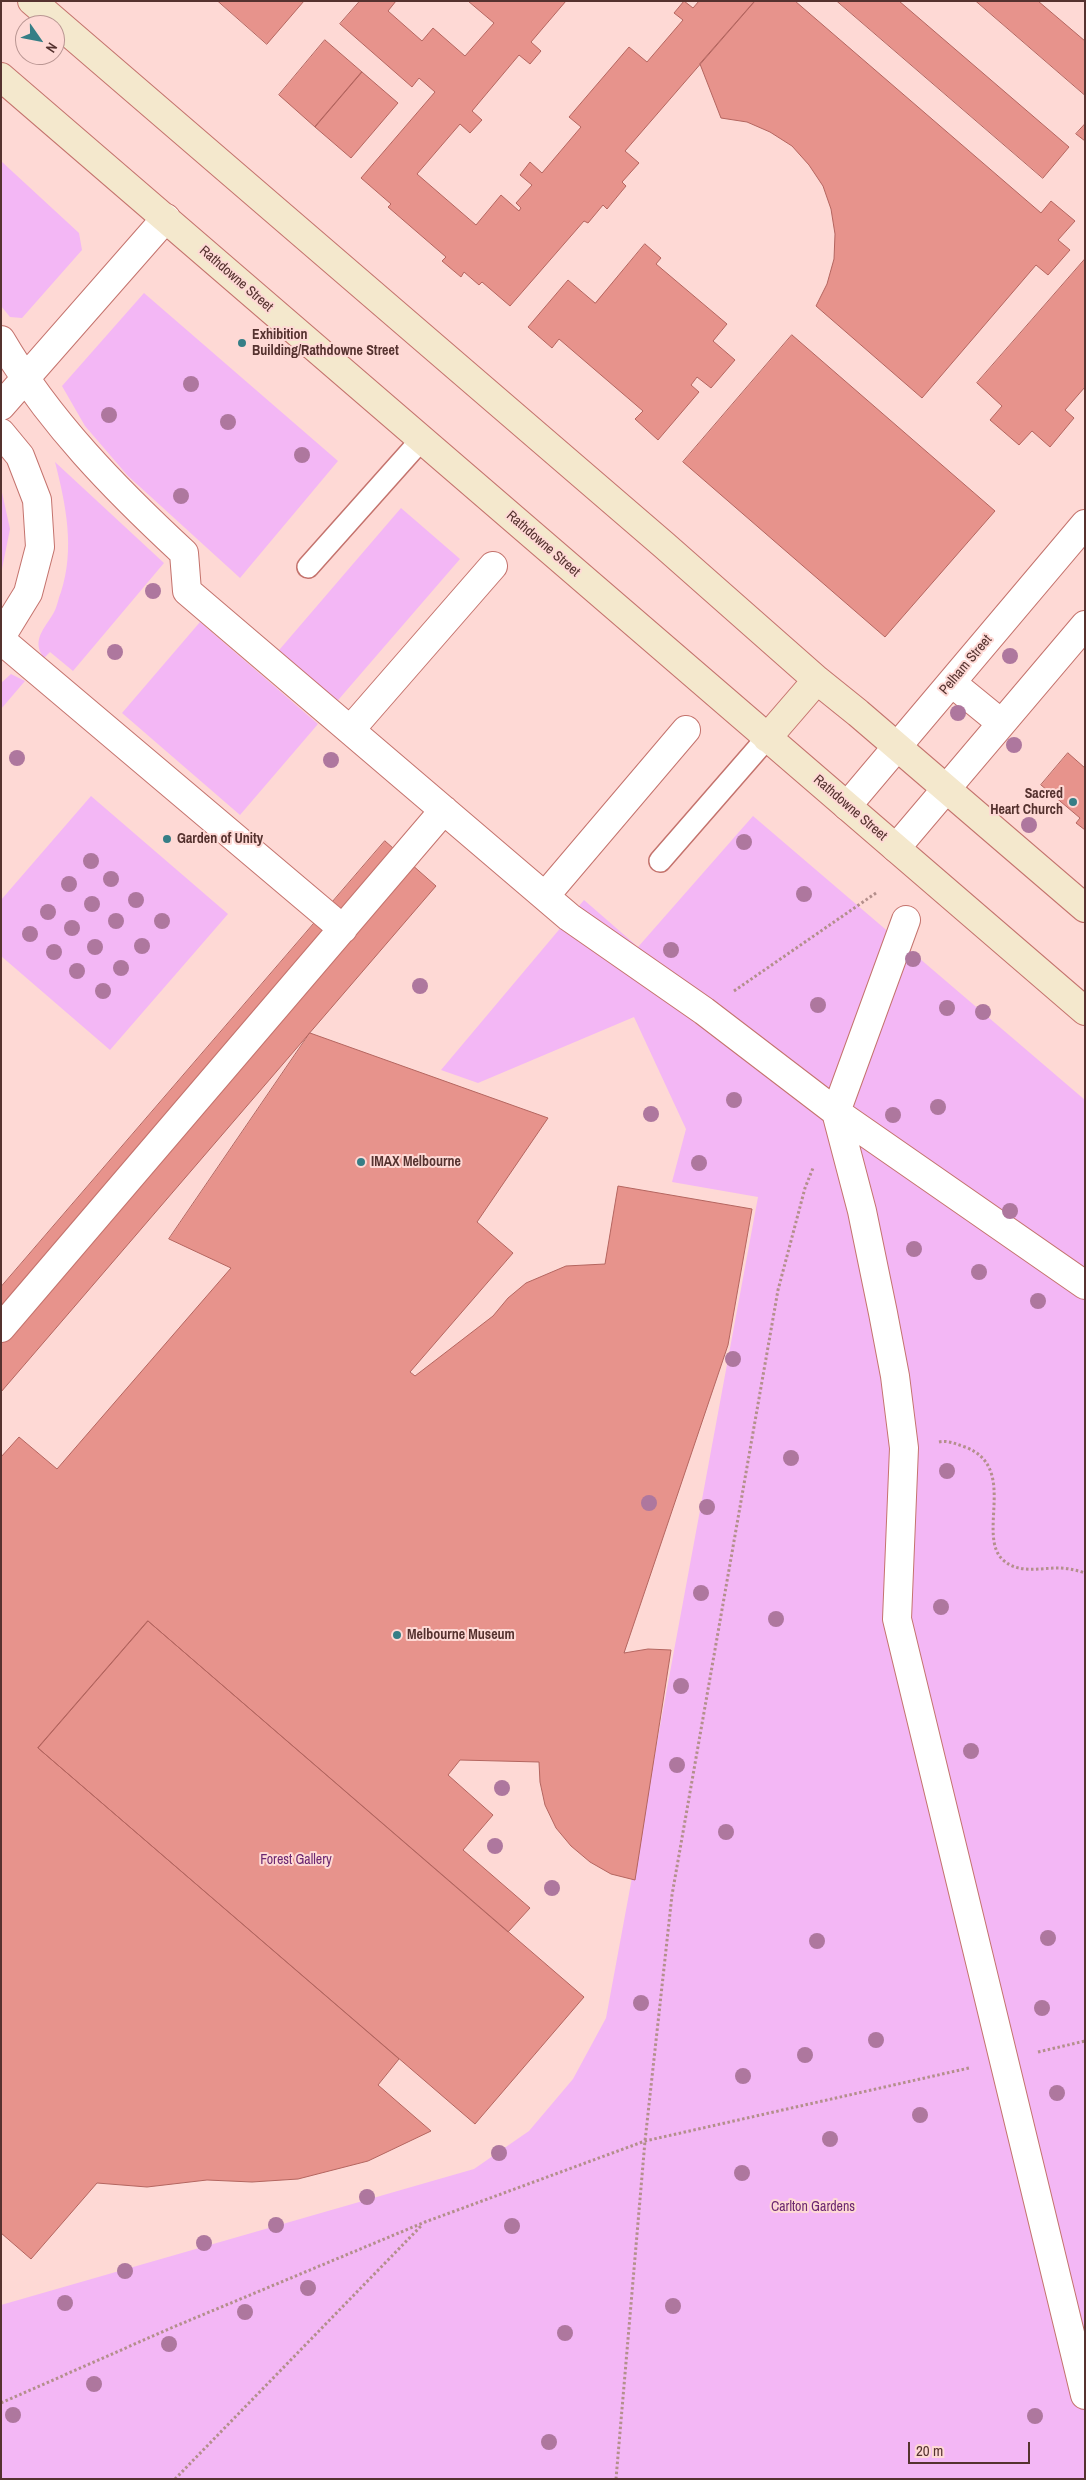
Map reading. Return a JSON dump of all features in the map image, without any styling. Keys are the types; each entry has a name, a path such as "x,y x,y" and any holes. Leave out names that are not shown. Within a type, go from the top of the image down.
{"main road":[{"path":"32,1 664,545 817,680 897,746 1085,908"},
{"name":"Rathdowne Street","path":"1,77 1085,1011"},
{"path":"768,738 817,680"}],"street":[{"path":"1,406 166,218"},
{"path":"1,340 24,379 67,435 146,518 184,554 187,591 570,917 704,1011 836,1112 1085,1285"},
{"path":"1,433 20,456 38,500 40,547 28,593 1,639 343,929"},
{"name":"Pelham Street","path":"847,806 1085,524"},
{"path":"351,729 493,566"},
{"path":"896,848 1085,625"},
{"path":"952,682 1001,724"},
{"path":"545,896 686,730"},
{"path":"1,1328 444,810"},
{"path":"906,920 836,1112 862,1211 883,1313 895,1376 904,1448 897,1619 1085,2395"}],"lane":[{"path":"308,567 422,439"},
{"path":"660,862 768,738"}],"path":[{"path":"704,1011 876,893"},
{"path":"616,2479 645,2141 675,1876 778,1290 805,1188 815,1163"},
{"path":"904,1448 946,1441 972,1450 986,1465 995,1487 993,1527 995,1548 1003,1560 1021,1569 1060,1568 1085,1573"},
{"path":"1,2403 171,2328 425,2222 645,2141 1085,2042"},
{"path":"175,2479 425,2222"}],"green space":[{"path":"1,161 79,233 82,250 22,318 10,317 1,306"},
{"path":"144,293 338,461 240,578 128,476 85,426 62,386"},
{"path":"55,462 164,563 73,671 50,652 44,658 39,646 40,635 54,612 61,592 68,560 63,494"},
{"path":"1,488 10,529 1,574"},
{"path":"401,508 460,559 333,706 274,656"},
{"path":"200,622 318,724 240,815 122,713"},
{"path":"11,674 25,681 1,709 1,683"},
{"path":"91,796 228,914 110,1050 1,956 1,900"},
{"name":"Carlton Gardens","path":"753,816 1085,1100 1085,2479 1,2479 1,2305 474,2169 529,2131 573,2079 606,2018 758,1197 672,1182 686,1129 634,1017 478,1083 441,1070 584,900 638,947"}],"building":[{"path":"218,1 304,1 267,44"},
{"path":"360,1 396,1 388,11 422,41 433,28 465,56 494,23 468,1 566,1 531,42 541,51 530,64 519,55 472,111 482,120 470,133 460,124 417,174 476,225 501,195 519,211 521,208 516,203 532,185 520,175 530,162 542,173 581,127 569,117 629,47 647,62 683,20 674,13 684,1 693,8 699,1 755,1 625,151 639,163 622,182 626,186 607,209 603,205 588,223 584,221 510,306 482,282 479,285 464,272 461,277 442,261 446,257 388,207 391,204 361,178 435,92 419,78 412,87 340,24"},
{"path":"755,1 795,1 1041,213 1051,201 1075,221 1058,240 1070,250 1048,275 1036,265 922,398 816,306 827,284 834,259 835,234 831,209 823,186 809,165 792,146 770,132 747,122 721,118 700,64"},
{"path":"837,1 899,1 1069,147 1043,178"},
{"path":"976,1 1038,1 1085,41 1085,95"},
{"path":"325,40 362,72 315,127 279,95"},
{"path":"362,72 398,103 351,158 315,127"},
{"path":"1085,124 1085,141 1076,134"},
{"path":"645,244 661,258 656,264 727,324 713,341 735,360 711,388 697,377 691,385 699,392 658,440 635,419 643,411 559,339 552,348 528,327 568,280 595,303"},
{"path":"1085,259 1085,387 1065,410 1074,418 1050,447 1032,431 1019,445 990,420 1002,406 977,383"},
{"path":"792,335 995,511 885,637 683,462"},
{"name":"Sacred Heart Church","path":"1068,753 1085,768 1085,830 1076,823 1080,818 1041,785"},
{"path":"385,841 436,886 1,1392 1,1287"},
{"name":"Melbourne Museum","path":"310,1033 548,1118 477,1222 513,1253 410,1372 415,1376 493,1316 508,1298 526,1283 566,1266 605,1264 618,1186 752,1209 728,1345 624,1653 648,1649 671,1650 635,1880 611,1874 590,1862 571,1846 556,1828 545,1805 540,1782 539,1762 460,1760 448,1775 493,1815 463,1850 530,1908 508,1932 148,1621 38,1748 399,2059 378,2085 431,2131 368,2161 298,2179 252,2182 207,2180 147,2187 97,2183 31,2259 1,2233 1,1457 19,1437 57,1469 231,1268 169,1239"},
{"name":"Forest Gallery","path":"148,1621 584,1997 475,2124 38,1748"}],"place":[{"name":"Exhibition Building/Rathdowne Street","path":"242,343"},
{"name":"Sacred Heart Church","path":"1073,802"},
{"name":"Garden of Unity","path":"167,839"},
{"name":"IMAX Melbourne","path":"361,1162"},
{"name":"Melbourne Museum","path":"397,1635"}]}
